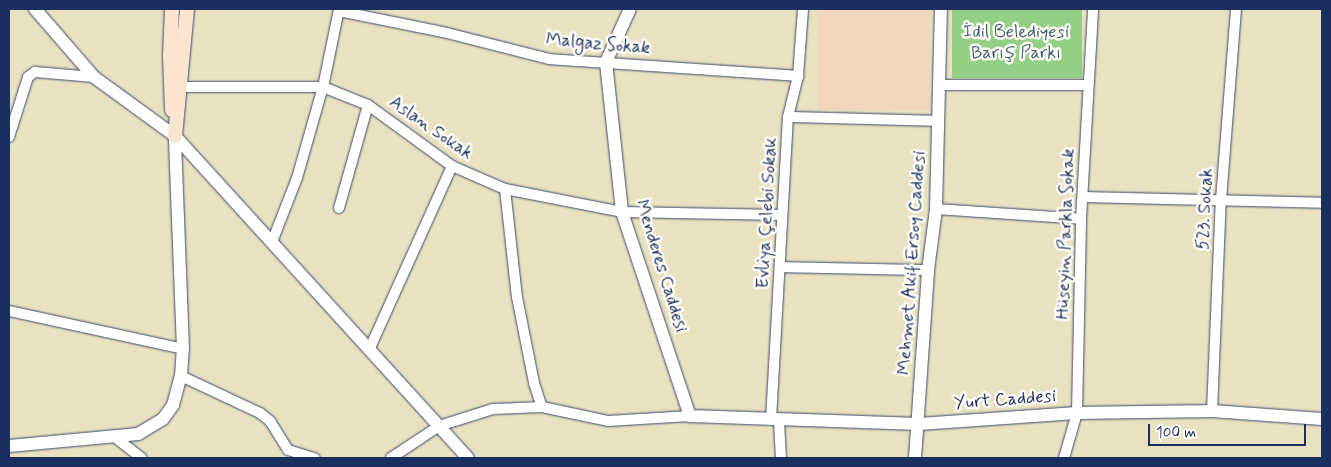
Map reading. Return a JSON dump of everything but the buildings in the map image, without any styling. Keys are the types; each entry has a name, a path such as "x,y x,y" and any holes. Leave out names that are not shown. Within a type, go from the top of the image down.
{"main road":[{"path":"172,9 170,56 174,136"},
{"path":"174,136 182,87 187,9"}],"street":[{"path":"35,9 94,77 174,136 468,458"},
{"path":"606,62 630,9"},
{"name":"Evliya Çelebi Sokak","path":"781,458 775,421 782,214 788,117 798,76 803,9"},
{"name":"Mehmet Akif Ersoy Caddesi","path":"914,458 919,424 928,270 936,209 936,121 941,9"},
{"name":"Hüseyin Parkla Sokak","path":"1064,458 1077,413 1081,219 1093,9"},
{"name":"523. Sokak","path":"1212,411 1221,200 1236,9"},
{"path":"272,242 297,178 323,87 339,10"},
{"name":"Malgaz Sokak","path":"339,10 447,33 549,59 798,76"},
{"name":"Menderes Caddesi","path":"606,62 622,212 690,416"},
{"path":"9,137 28,77 35,72 94,77"},
{"path":"938,85 1088,85"},
{"name":"Aslan Sokak","path":"182,87 323,87 368,105 452,166 505,189 622,212 782,214"},
{"path":"339,208 368,105"},
{"path":"788,117 936,121"},
{"path":"9,446 116,438 138,434 163,419 173,405 181,376 183,349 174,136"},
{"path":"369,350 452,166"},
{"path":"505,189 517,297 534,383 542,407"},
{"path":"1083,197 1322,203"},
{"path":"936,209 1081,219"},
{"path":"781,267 928,270"},
{"path":"9,311 183,349"},
{"path":"181,376 260,413 270,421 288,450 315,458"},
{"path":"391,458 439,426 493,408 542,407 608,422 690,416"},
{"name":"Yurt Caddesi","path":"690,416 775,421 919,424 1077,413 1212,411 1322,419"},
{"path":"116,438 142,458"}],"shaded area":[{"path":"817,9 930,9 930,110 817,110"}],"green space":[{"name":"İdil Belediyesi Barış Parkı","path":"952,9 1082,9 1082,78 952,78"}]}
